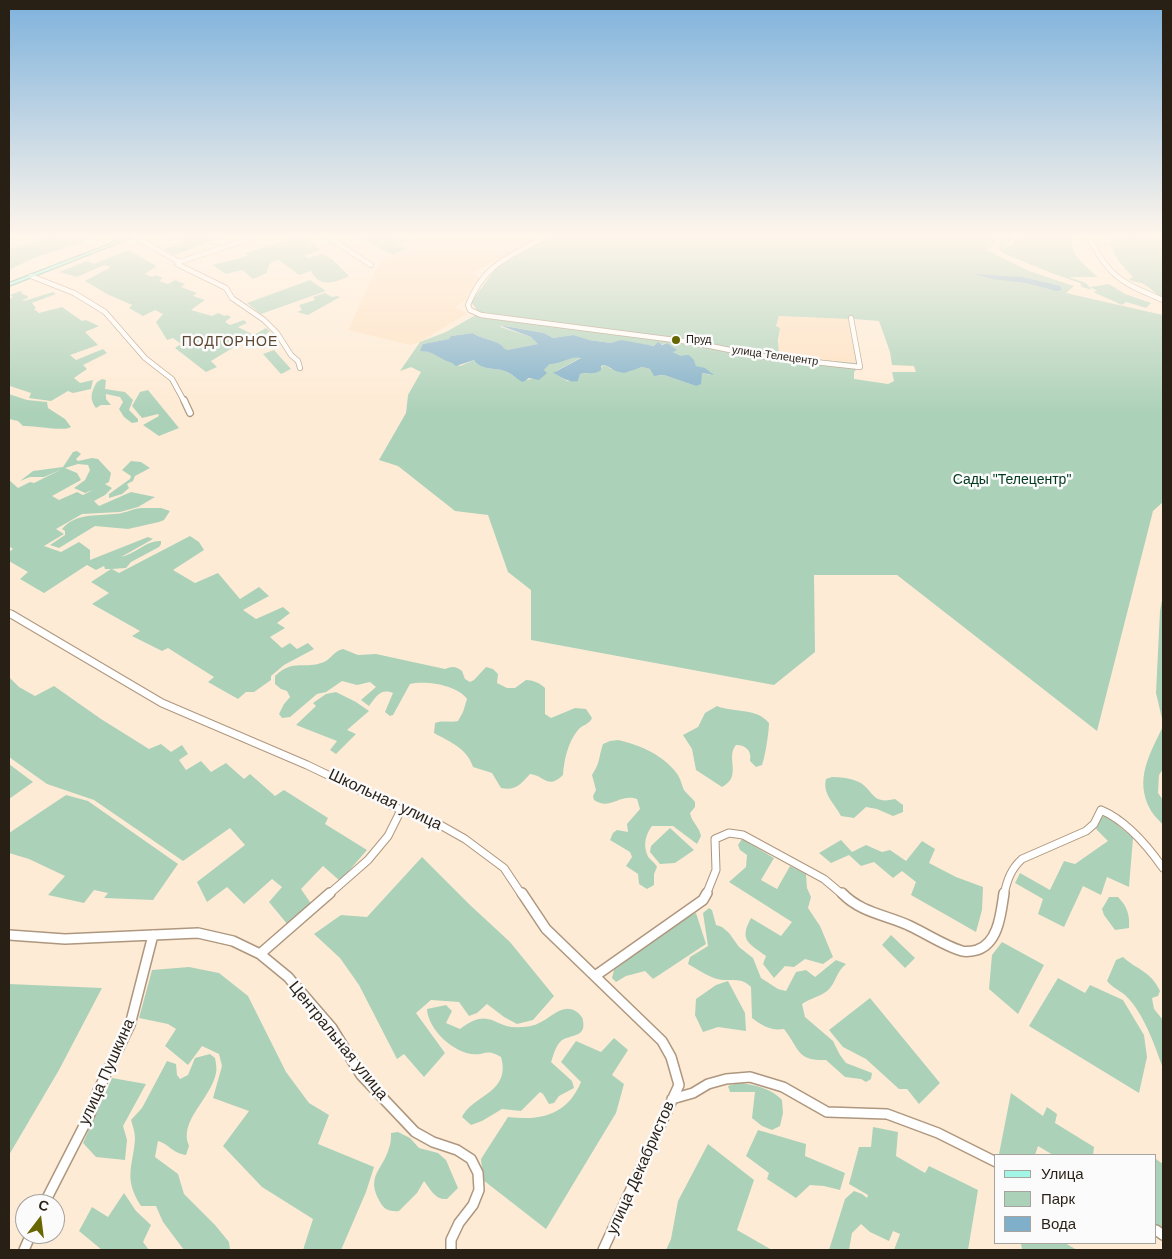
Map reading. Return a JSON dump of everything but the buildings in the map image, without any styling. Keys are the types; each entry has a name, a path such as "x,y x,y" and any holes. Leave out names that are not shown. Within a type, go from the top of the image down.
{"street":[{"path":"76,296 112,318 141,354 154,367 169,376 175,383 190,413"},
{"path":"231,296 264,320 277,333 291,356 298,361 300,368"},
{"name":"улица Телецентр","path":"471,296 468,302 469,308 476,313 492,316 690,342 760,356 860,367 851,318"},
{"name":"Школьная улица","path":"9,613 162,703 298,761 401,810 435,822 465,840 504,868 546,929 662,1041 670,1053 679,1085"},
{"path":"260,954 368,860 388,836 401,810"},
{"path":"595,976 703,900 713,885 716,860 713,846 715,839 724,834 736,832 743,834 752,842 824,879 837,888 852,904 908,924 964,952 974,952 983,948 991,939 1000,916 1007,883 1013,869 1023,857 1066,841 1088,830 1095,823 1101,810 1110,813 1120,820 1163,868"},
{"name":"Центральная улица","path":"9,935 65,939 198,933 233,941 260,954 294,985 332,1028 361,1075 415,1132 433,1142 457,1150 471,1159 478,1173 479,1190 474,1206 459,1223 451,1240 451,1250"},
{"name":"улица Пушкина","path":"49,1194 90,1114 97,1092 130,1025 154,935"},
{"path":"672,1099 693,1093 708,1084 726,1079 750,1077 783,1087 827,1112 887,1114 938,1133 994,1161"},
{"name":"улица Декабристов","path":"603,1250 679,1085"}],"shaded area":[{"path":"364,296 467,296 466,300 455,307 468,313 420,342 410,345 348,330"},
{"path":"779,316 849,319 856,363 778,356 780,328 776,326"}],"green space":[{"path":"11,296 29,297 24,301 41,296 51,296 32,303 36,308 34,309 39,313 62,307 82,321 86,320 99,326 85,332 98,345 70,355 76,360 103,349 107,353 83,365 87,369 74,378 80,383 93,380 91,389 73,393 68,391 51,401 29,398 31,393 10,386 9,299 13,297"},
{"path":"111,296 193,296 205,300 191,310 212,316 218,313 227,315 231,317 225,322 230,325 244,320 247,323 238,327 254,335 266,328 270,331 251,345 244,341 211,361 217,367 206,372 175,348 181,344 173,338 167,340 156,322 163,314 155,310 143,316 129,308 132,305"},
{"path":"267,296 313,296 261,314 247,303"},
{"name":"Сады \"Телецентр\"","path":"476,296 1078,296 1163,315 1163,502 1153,511 1097,731 897,575 814,575 815,652 774,685 531,640 531,590 508,572 488,515 455,511 398,466 379,460 406,413 408,395 421,372 411,367 400,371 420,342 446,332 479,313 471,302","holes":["779,316 849,319 856,363 779,356 778,340 780,328 776,326","854,319 879,321 890,352 892,365 914,366 916,372 892,372 894,381 888,384 854,379 854,372 861,364","500,325 544,333 553,338 573,335 582,339 611,343 624,342 655,346 667,343 677,356 694,362 696,366 711,375 702,373 696,386 664,375 658,376 650,369 642,367 611,369 605,365 591,373 580,374 578,381 567,381 556,374 556,371 582,357 578,357 550,364 543,371 546,373 523,380 505,371 480,366 474,360 460,366 425,351 423,344 450,339 451,336 473,333 497,343 507,350 539,344 531,337 501,327"]},
{"path":"1101,296 1130,296 1151,303 1146,308 1126,302 1122,305"},
{"path":"313,297 340,297 308,315 297,312 302,310 299,305 315,300"},
{"path":"274,350 291,369 281,374 263,354"},
{"path":"102,379 106,380 105,389 125,392 133,400 129,410 138,419 138,422 132,423 124,417 119,409 123,402 120,397 106,394 106,399 111,405 101,405 96,408 92,402 92,392 97,382"},
{"path":"148,390 179,428 159,436 143,425 159,416 158,414 142,418 132,406 140,392"},
{"path":"9,394 27,400 47,402 48,408 65,419 71,427 62,429 23,426 18,421 9,419"},
{"path":"77,451 81,454 76,459 78,461 92,458 98,459 111,473 109,482 105,484 112,488 105,495 94,501 99,506 131,492 155,497 138,507 120,512 82,514 56,529 64,534 44,546 61,552 79,542 90,550 90,560 148,537 153,539 121,557 156,541 161,541 159,547 131,562 126,568 112,569 119,573 190,536 199,542 204,550 173,570 195,583 218,573 240,599 259,587 269,596 243,610 256,619 283,607 290,613 277,623 285,628 270,637 282,648 290,643 297,649 308,643 314,649 284,665 271,676 271,680 254,692 246,692 238,699 208,682 214,677 168,648 162,651 132,636 140,631 92,604 109,593 91,582 111,569 105,569 104,566 96,570 87,565 44,593 20,579 28,572 9,561 9,552 13,549 9,546 9,480 18,488 30,482 34,483 62,469 44,477 30,477 20,481 33,471 63,467 73,452","holes":["78,464 88,465 90,470 85,480 74,488 85,493 93,490 83,495 77,492 59,500 52,496 81,480 77,473 65,468"]},
{"path":"131,461 141,462 150,468 135,476 133,481 127,484 129,488 122,494 109,498 109,494 130,479 131,476 122,470"},
{"path":"141,508 161,508 170,511 164,520 159,522 128,529 95,526 59,548 50,545 65,535 65,531 62,529 73,520 86,516 117,514"},
{"path":"1163,595 1163,723 1156,693 1160,611"},
{"path":"343,649 358,655 376,654 445,669 456,667 462,671 465,679 470,682 486,667 493,669 498,674 497,683 507,688 515,688 526,680 534,681 543,686 545,688 545,714 551,718 575,708 586,709 592,718 590,722 578,730 572,740 566,757 563,775 550,782 530,774 518,786 506,789 501,788 492,773 473,767 462,750 434,733 435,723 458,721 463,712 467,699 463,694 449,687 432,683 410,684 393,715 390,716 385,712 393,693 382,693 369,706 361,700 376,687 370,682 357,685 342,681 326,692 317,694 290,717 282,718 279,714 290,697 287,691 275,684 275,676 288,667 324,662 337,651"},
{"path":"9,677 19,687 35,696 54,686 101,719 149,749 161,744 171,752 182,745 188,754 179,760 186,770 201,761 211,772 226,763 244,779 250,774 275,796 284,790 328,818 325,824 367,850 340,881 323,866 301,889 312,905 288,925 269,902 282,887 272,879 244,904 227,887 207,902 197,882 245,845 230,828 183,861 94,800 47,784 9,757"},
{"path":"336,692 369,711 347,730 356,734 336,754 330,750 337,741 296,725 316,706 313,703 326,694"},
{"path":"717,706 751,712 764,718 769,723 767,745 762,765 756,767 750,761 748,749 736,745 732,756 732,778 722,787 696,770 692,749 683,735 698,727 705,713"},
{"path":"1163,726 1163,769 1159,775 1158,793 1163,800 1163,825 1150,809 1143,787 1149,757"},
{"path":"618,740 644,748 666,762 673,768 684,790 695,802 695,807 690,813 701,836 697,844 673,826 652,826 650,829 645,847 648,856 657,867 654,874 654,885 647,889 639,884 638,874 626,866 632,857 630,852 610,840 613,833 617,830 628,832 627,824 640,809 637,799 625,798 605,804 594,800 593,796 596,790 592,775 598,763 603,744"},
{"path":"9,764 33,782 9,799"},
{"path":"832,777 846,778 859,782 881,800 895,799 903,805 903,812 893,816 877,809 866,807 854,818 841,816 827,794 826,779"},
{"path":"66,795 88,801 178,864 153,900 104,898 108,893 94,890 84,903 48,895 65,876 29,859 9,853 9,833"},
{"path":"1106,815 1133,838 1129,887 1107,877 1101,895 1083,886 1064,927 1038,914 1043,899 1015,883 1020,873 1050,890 1064,861 1075,864 1108,841 1096,829 1102,817"},
{"path":"670,828 694,850 675,863 660,864 650,852 651,846"},
{"path":"742,839 774,858 761,880 777,889 790,866 806,874 807,888 811,897 808,908 820,926 833,957 823,964 805,959 794,967 785,966 774,978 763,964 766,956 747,940 747,925 751,918 781,936 792,922 729,882 746,867 747,855 740,850 738,845"},
{"path":"841,840 852,852 866,845 882,852 890,850 906,861 922,841 935,849 929,863 956,877 983,887 982,910 976,932 911,895 916,882 902,871 893,878 874,862 861,866 849,855 831,863 819,853"},
{"path":"422,857 510,942 554,996 533,1020 517,1024 487,1004 477,1013 469,1016 459,1002 431,1000 416,1013 445,1053 424,1077 404,1054 397,1059 359,985 340,958 314,934 341,915 367,917"},
{"path":"1109,897 1118,897 1126,907 1129,928 1115,930 1104,915 1102,909"},
{"path":"709,908 712,910 716,925 729,933 739,947 753,958 761,978 778,989 786,991 796,972 806,970 815,977 836,960 846,964 827,991 802,1004 805,1017 833,1041 846,1063 872,1073 871,1079 866,1082 861,1079 845,1077 826,1060 809,1059 804,1056 784,1029 767,1027 752,1018 751,987 739,980 717,979 688,964 690,957 708,946 703,913"},
{"path":"696,913 706,944 653,979 645,971 626,976 616,982 612,978 614,970 682,919"},
{"path":"891,935 915,958 905,968 882,945"},
{"path":"1002,942 1044,965 1018,1014 989,989 992,955"},
{"path":"1123,957 1148,975 1160,991 1158,996 1152,998 1154,1009 1163,1020 1163,1068 1148,1029 1138,1011 1125,995 1107,981 1116,960"},
{"path":"189,967 219,973 248,996 286,1072 309,1103 329,1115 318,1144 374,1167 366,1192 341,1250 303,1250 313,1219 262,1187 223,1146 249,1111 213,1098 222,1066 219,1054 202,1046 188,1065 165,1046 176,1029 168,1024 139,1018 152,970"},
{"path":"1058,978 1085,993 1090,985 1123,1000 1144,1035 1147,1057 1139,1093 1029,1026"},
{"path":"728,981 745,1013 746,1031 718,1027 703,1032 695,1015 696,999 716,985"},
{"path":"9,984 102,988 59,1070 9,1155"},
{"path":"870,998 940,1083 919,1104 907,1089 899,1089 866,1059 843,1047 829,1030"},
{"path":"446,1005 452,1011 446,1023 460,1029 470,1022 479,1019 492,1020 512,1027 528,1027 544,1021 562,1010 572,1009 577,1012 582,1018 583,1030 559,1043 551,1062 572,1081 574,1088 559,1096 554,1103 549,1104 540,1092 521,1111 502,1109 471,1125 462,1117 468,1109 496,1086 501,1078 503,1069 501,1057 492,1053 471,1054 464,1052 456,1049 442,1038 428,1017 427,1009"},
{"path":"614,1038 628,1050 612,1075 624,1084 616,1113 546,1229 483,1180 481,1159 508,1117 531,1118 542,1116 560,1109 568,1102 581,1082 561,1062 576,1041 601,1052"},
{"path":"210,1054 215,1058 216,1073 213,1083 191,1119 187,1137 189,1146 186,1155 158,1141 155,1157 178,1174 184,1194 229,1242 230,1250 184,1250 163,1222 156,1206 141,1206 135,1196 130,1172 135,1139 131,1120 142,1108 167,1061 176,1064 177,1075 180,1079 188,1075 195,1058"},
{"path":"112,1078 146,1084 123,1126 127,1140 125,1160 96,1157 83,1143"},
{"path":"739,1083 768,1090 782,1100 783,1113 780,1126 772,1130 762,1126 752,1118 755,1092 730,1092 728,1086"},
{"path":"1011,1093 1043,1116 1047,1107 1057,1114 1055,1123 1094,1147 1093,1154 1051,1154 1038,1146 1035,1154 999,1154"},
{"path":"873,1127 898,1132 896,1156 925,1173 929,1166 978,1190 968,1250 894,1250 900,1234 893,1231 889,1241 870,1232 861,1224 852,1233 849,1250 829,1250 845,1199 854,1191 867,1198 868,1195 849,1184 859,1147 871,1147"},
{"path":"758,1130 806,1144 805,1156 845,1173 840,1190 810,1185 796,1198 767,1179 769,1173 746,1156"},
{"path":"398,1132 410,1138 419,1148 438,1153 446,1160 458,1188 447,1199 436,1196 424,1181 417,1193 399,1211 388,1210 382,1205 374,1186 375,1179 389,1148 391,1133"},
{"path":"708,1144 754,1180 737,1230 772,1250 666,1250 671,1239 678,1201"},
{"path":"1157,1160 1163,1164 1163,1229 1157,1225"},
{"path":"124,1193 136,1211 151,1225 143,1242 149,1250 102,1250 79,1231 92,1207 108,1217"},
{"path":"1021,1244 1067,1244 1077,1250 1022,1250"}],"water":[{"path":"499,325 544,333 553,338 573,335 589,340 611,343 621,340 654,346 658,342 662,345 667,343 677,350 673,352 680,356 689,355 694,360 696,366 705,368 714,375 702,373 701,384 696,386 664,375 654,376 650,369 642,367 624,373 605,365 601,366 601,370 596,372 580,374 578,381 571,381 553,373 581,358 577,357 550,364 544,370 547,373 539,380 529,378 523,382 505,371 480,366 474,360 456,366 431,353 420,351 423,344 449,339 451,336 473,333 498,343 507,350 538,344 531,337"}],"place":[{"name":"Пруд","path":"676,340"}],"district":[{"name":"ПОДГОРНОЕ","path":"230,342"}]}
